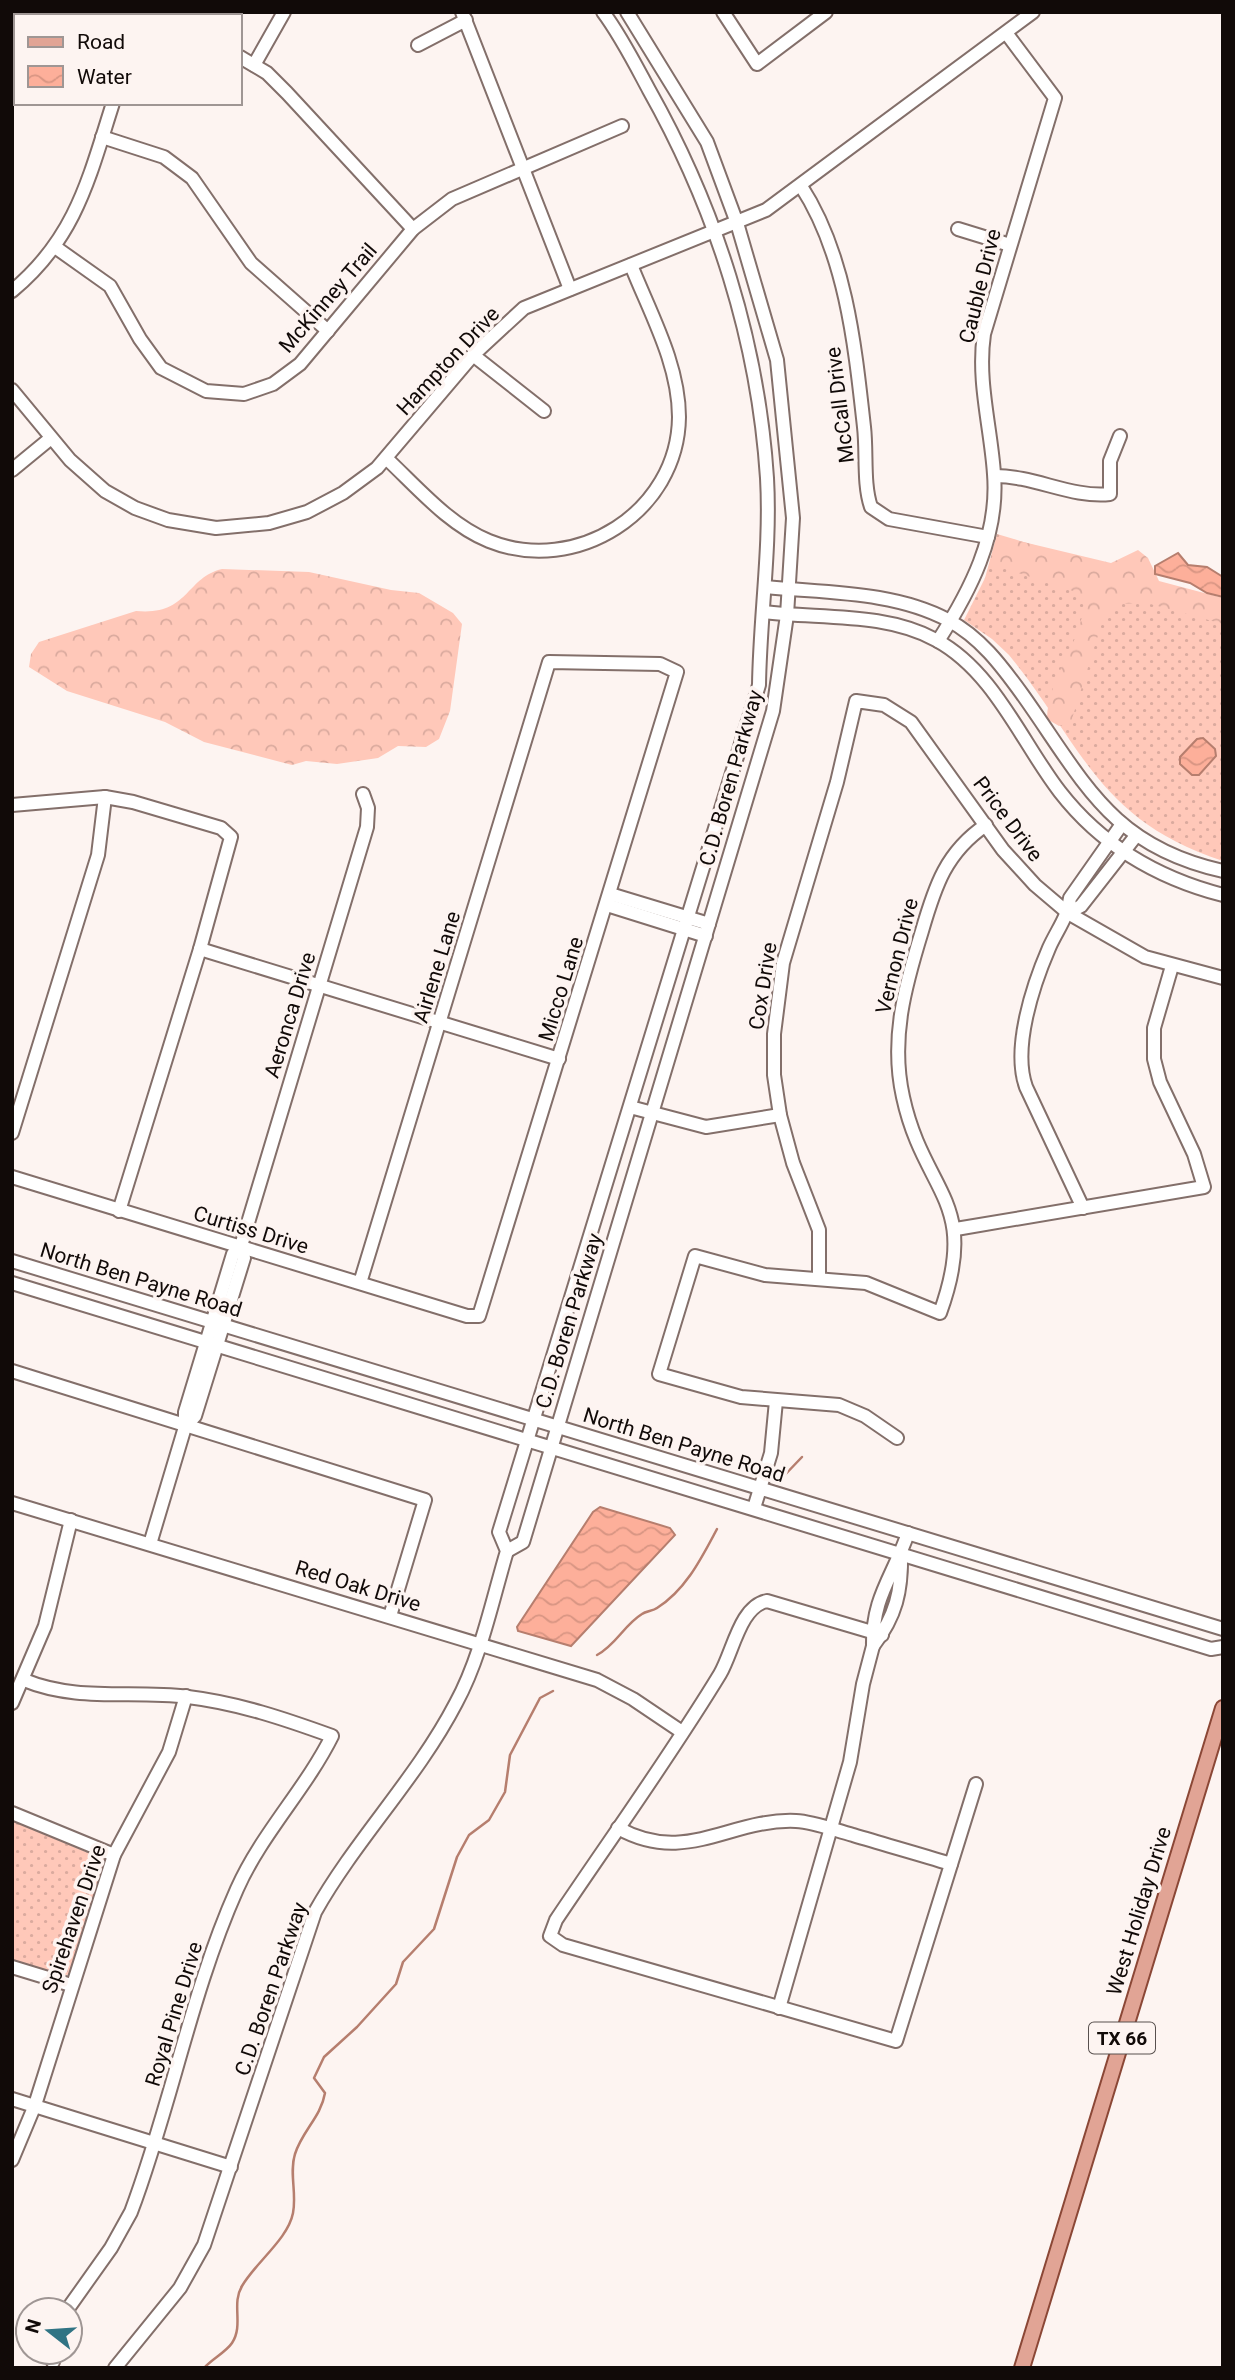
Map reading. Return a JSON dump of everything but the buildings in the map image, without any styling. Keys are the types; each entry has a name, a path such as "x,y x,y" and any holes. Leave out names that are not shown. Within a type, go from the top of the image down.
{"main road":[{"name":"West Holiday Drive","path":"1022,2368 1223,1708"}],"street":[{"path":"254,65 284,12"},
{"name":"C.D. Boren Parkway","path":"507,1551 523,1542 773,711 790,590 793,518 777,360 737,223 707,142 627,12"},
{"path":"723,12 757,64 826,12"},
{"name":"Hampton Drive","path":"12,390 81,471 121,500 168,520 216,528 269,523 307,512 354,486 386,458 473,355 524,308 766,210 1007,34 1033,12"},
{"name":"C.D. Boren Parkway","path":"115,2368 180,2288 204,2245 315,1912 332,1882 436,1738 457,1702 480,1643 507,1551 499,1532 759,685 765,587 767,479 760,418 737,298 716,231 671,128 608,14"},
{"path":"418,45 464,16 570,289"},
{"name":"Cauble Drive","path":"938,641 978,570 988,537 995,476 982,346 1055,98 1007,34"},
{"path":"242,58 288,93 413,229"},
{"path":"12,290 55,247 80,205 112,105"},
{"name":"McKinney Trail","path":"55,247 110,286 140,339 161,368 206,391 244,394 273,384 300,364 413,229 452,199 622,126"},
{"path":"102,137 164,157 192,178 251,263 328,331"},
{"name":"McCall Drive","path":"801,186 820,216 840,279 856,361 872,507 882,517 889,519 988,537"},
{"path":"958,229 1010,245"},
{"path":"386,458 459,525 488,541 512,548 538,551 566,548 593,541 624,524 644,506 660,483 673,455 679,416 670,363 631,265"},
{"path":"473,355 544,411"},
{"path":"995,476 1030,478 1090,495 1110,494 1110,461 1120,436"},
{"path":"12,470 51,438"},
{"path":"765,587 899,601 950,621 978,641 1000,663 1098,801 1135,837 1173,857 1223,871"},
{"path":"764,612 878,622 902,626 938,641 956,654 1005,707 1060,791 1108,842 1121,852 1182,883 1223,895"},
{"name":"Airlene Lane","path":"360,1283 549,662 660,664 677,672"},
{"name":"Micco Lane","path":"479,1316 677,672"},
{"name":"Price Drive","path":"856,701 884,705 911,722 1020,870 1068,913 1133,951 1172,966 1223,978"},
{"name":"Cox Drive","path":"818,1278 819,1230 793,1163 780,1115 773,1060 778,990 787,949 839,775 856,701"},
{"path":"1044,767 1065,756"},
{"name":"Aeronca Drive","path":"150,1544 185,1427 195,1416 211,1344 244,1258 240,1247 367,827 368,808 363,794"},
{"path":"12,805 105,797 133,802 221,828 231,836 200,949 119,1210"},
{"path":"12,1133 98,855 105,797"},
{"path":"1083,1208 1029,1095 1021,1062 1025,1025 1046,956 1068,913 1070,898 1122,824"},
{"name":"Vernon Drive","path":"818,1278 866,1283 940,1313 954,1269 956,1229 948,1201 914,1134 906,1111 898,1067 898,1036 904,989 937,879 956,850 986,825"},
{"path":"1068,913 1081,906 1135,837"},
{"path":"609,900 707,930"},
{"path":"200,949 559,1059"},
{"path":"956,1229 1204,1187 1194,1154 1164,1091 1154,1059 1154,1028 1172,966"},
{"path":"630,1107 689,1124 714,1127 780,1115"},
{"name":"Curtiss Drive","path":"12,1177 467,1316 479,1316"},
{"path":"818,1278 756,1273 695,1256 659,1374 730,1395 839,1405 865,1416 897,1438"},
{"name":"North Ben Payne Road","path":"12,1261 1223,1629"},
{"name":"North Ben Payne Road","path":"12,1283 527,1438 1211,1649 1223,1647"},
{"path":"12,1371 425,1500 390,1616"},
{"path":"754,1508 771,1453 776,1401"},
{"name":"Red Oak Drive","path":"12,1503 597,1680 633,1699 682,1732"},
{"path":"12,1703 45,1626 71,1520"},
{"path":"779,2008 850,1762 863,1684 876,1638 873,1620 886,1580 901,1553 908,1533"},
{"path":"1112,1619 1119,1597"},
{"path":"876,1638 767,1601 756,1603 748,1611 727,1662 556,1920 551,1936 563,1945 896,2042 976,1784"},
{"path":"24,1680 48,1690 70,1693 186,1696"},
{"name":"Royal Pine Drive","path":"77,2296 123,2228 155,2143 214,1950 237,1889 271,1827 322,1756 332,1736 231,1704 186,1696"},
{"name":"Spirehaven Drive","path":"12,2160 35,2105 114,1855 169,1752 186,1696"},
{"path":"12,1813 114,1855"},
{"path":"618,1828 644,1839 686,1843 702,1842 767,1822 798,1821 951,1864"},
{"path":"12,1967 71,1986"},
{"path":"12,2099 231,2167"}],"green space":[{"path":"997,534 1125,572 1223,610 1223,861 1181,844 1147,824 1120,802 1097,777 1009,655 992,639 964,620 985,578"},
{"path":"1003,537 1111,563 1138,550 1148,558 1159,581 1223,598 1223,624 1147,603 1122,604 1104,616 1071,722 1059,726 1047,719 1049,703 1058,674 1077,633 1084,603 1073,591 994,565 994,548"},
{"path":"222,569 309,572 391,590 419,593 453,613 462,624 450,711 439,739 426,747 398,746 378,758 337,764 306,761 292,765 204,742 165,722 67,691 29,667 31,654 39,642 136,611 167,608 200,580"},
{"path":"12,1821 103,1859 105,1863 69,1975 53,1974 12,1961"}],"water":[{"path":"1178,553 1188,565 1207,567 1223,577 1223,597 1207,593 1190,583 1155,574 1155,566"},
{"path":"1203,738 1215,749 1216,756 1199,775 1192,775 1180,764 1180,757 1197,739"},
{"path":"600,1507 670,1528 675,1535 571,1646 518,1631 517,1627 593,1512"}],"waterway":[{"path":"779,1481 802,1457"},
{"path":"597,1655 610,1646 636,1619 657,1608 676,1592 692,1572 717,1529"},
{"path":"204,2368 232,2343 237,2329 237,2300 242,2286 290,2223 294,2206 293,2161 302,2138 323,2102 325,2093 314,2078 324,2057 357,2027 396,1984 403,1962 434,1929 457,1857 469,1835 489,1820 505,1792 510,1755 540,1698 553,1691"}]}
